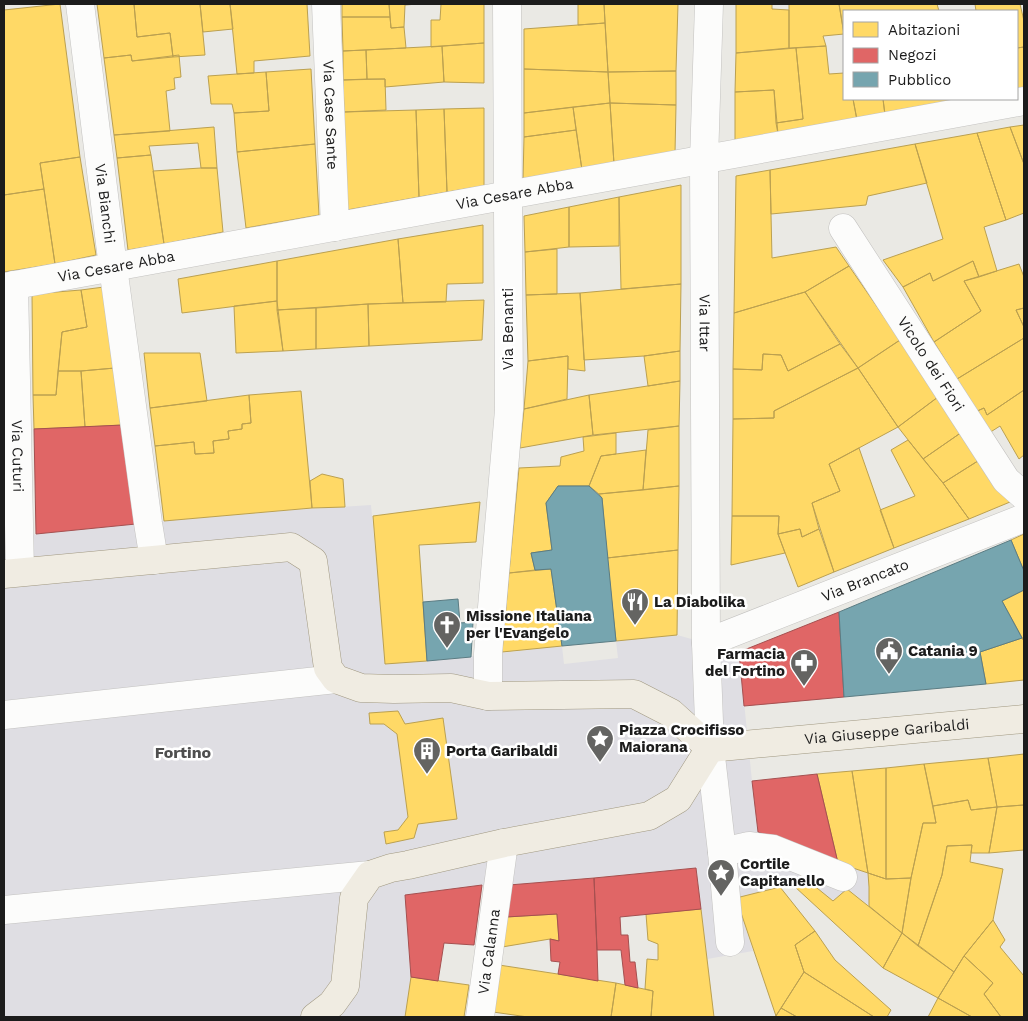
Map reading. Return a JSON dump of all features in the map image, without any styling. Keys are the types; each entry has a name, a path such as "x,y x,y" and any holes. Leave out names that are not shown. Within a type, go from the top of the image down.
{"main road":[{"path":"12,573 290,547 313,561 328,668 336,679 361,688 450,688 488,696 634,694 671,713 710,748 678,799 649,816 504,843 391,868 370,875 354,898 346,986 332,1004 315,1017"},
{"name":"Via Giuseppe Garibaldi","path":"710,748 1024,719"}],"street":[{"name":"Via Bianchi","path":"80,4 113,267 154,560"},
{"name":"Via Case Sante","path":"326,4 335,227"},
{"name":"Via Benanti","path":"488,696 488,654 509,410 507,4"},
{"name":"Via Ittar","path":"708,4 704,160 706,643 710,748 730,942"},
{"name":"Via Cesare Abba","path":"9,286 1024,101"},
{"name":"Vicolo dei Fiori","path":"843,228 1006,480 1024,496"},
{"name":"Via Cuturi","path":"9,286 20,536 12,573"},
{"name":"Via Brancato","path":"706,643 1024,518"},
{"path":"4,715 336,679"},
{"name":"Via Calanna","path":"480,1017 504,843"},
{"path":"722,852 749,846 773,849 843,877"},
{"path":"4,910 370,875"}],"shaded area":[{"path":"371,505 386,663 449,659 562,646 564,664 618,658 616,641 677,635 739,652 758,832 868,873 869,906 848,889 833,901 794,886 780,887 736,898 753,951 707,959 696,868 509,885 482,885 405,896 411,977 405,1017 4,1017 4,539 164,521","holes":["397,711 405,724 443,719 457,818 418,824 414,838 386,844 384,832 398,830 408,817 397,734 384,724 371,724 369,713"]}],"building: Abitazioni":[{"path":"60,4 80,157 40,163 44,189 4,195 4,10"},
{"path":"97,4 134,4 137,37 170,33 173,57 132,61 131,55 104,58"},
{"path":"134,4 200,4 205,55 173,57 170,33 137,37"},
{"path":"200,4 230,4 233,29 203,32"},
{"path":"230,4 307,4 310,56 254,61 254,73 237,74"},
{"path":"342,4 389,4 390,17 342,17"},
{"path":"389,4 418,4 405,5 404,27 391,28"},
{"path":"441,4 484,4 484,43 431,47 431,20 440,20"},
{"path":"578,4 604,4 605,23 578,25"},
{"path":"604,4 678,4 676,71 608,72"},
{"path":"736,4 772,4 772,9 789,10 789,48 736,53"},
{"path":"789,4 839,4 843,34 823,36 826,46 789,48"},
{"path":"839,4 937,4 939,10 843,10 843,28"},
{"path":"975,4 1020,4 1024,21 1024,47 1018,48 1018,10 976,10"},
{"path":"342,17 390,17 391,28 404,27 406,48 343,51"},
{"path":"605,23 608,72 524,69 524,29"},
{"path":"484,43 484,83 444,82 442,46"},
{"path":"442,46 444,82 385,87 385,79 367,79 366,50"},
{"path":"826,46 829,74 843,73 843,100 853,100 857,120 778,134 776,123 803,119 796,48"},
{"path":"1024,47 1024,89 1018,90 1018,48"},
{"path":"796,48 803,119 776,123 774,90 735,92 736,53"},
{"path":"366,50 367,79 343,80 343,51"},
{"path":"131,55 132,61 179,55 181,77 174,78 175,89 166,91 170,131 114,135 104,58"},
{"path":"311,69 315,144 237,152 234,113 269,111 266,72"},
{"path":"524,69 608,72 610,103 524,113"},
{"path":"676,71 676,105 610,103 608,72"},
{"path":"266,72 269,111 234,113 232,104 211,104 208,76"},
{"path":"385,79 386,110 344,112 343,80"},
{"path":"774,90 778,134 735,142 735,92"},
{"path":"853,100 883,100 885,115 857,120"},
{"path":"883,100 967,100 885,115"},
{"path":"610,103 676,105 675,153 614,164"},
{"path":"610,103 614,164 582,170 573,107"},
{"path":"573,107 576,130 524,137 524,113"},
{"path":"484,108 484,186 447,192 444,109"},
{"path":"444,109 447,192 419,197 416,110"},
{"path":"416,110 419,197 347,210 344,112"},
{"path":"1024,125 1024,164 1010,127"},
{"path":"214,127 217,168 201,168 198,143 149,146 151,155 117,158 114,135"},
{"path":"1010,127 1024,164 1024,213 1006,220 977,133"},
{"path":"576,130 582,170 523,180 524,137"},
{"path":"977,133 1006,220 984,227 997,271 979,277 973,261 933,281 930,273 903,287 883,260 943,239 915,144"},
{"path":"315,144 319,215 246,228 237,152"},
{"path":"915,144 927,183 868,196 866,205 771,214 770,170"},
{"path":"151,155 164,244 128,250 117,158"},
{"path":"80,157 96,255 55,264 40,163"},
{"path":"217,168 223,232 164,244 153,171"},
{"path":"770,170 772,258 836,247 849,266 805,292 734,313 736,176"},
{"path":"681,185 681,284 621,289 619,197"},
{"path":"44,189 55,264 4,272 4,195"},
{"path":"619,197 619,246 569,247 569,207"},
{"path":"569,207 569,247 525,252 524,216"},
{"path":"483,225 483,283 447,284 446,302 403,303 398,239"},
{"path":"398,239 403,303 277,310 277,261"},
{"path":"557,249 557,294 526,295 525,252"},
{"path":"277,261 277,301 182,313 178,279"},
{"path":"973,261 979,277 964,281 981,311 934,342 903,287 930,273 933,281"},
{"path":"1019,264 1024,277 1024,308 1016,310 1024,327 1024,338 957,379 934,342 981,311 964,281"},
{"path":"849,266 900,340 858,368 805,292"},
{"path":"681,284 680,351 644,356 584,360 580,293"},
{"path":"104,287 115,368 58,371 62,332 87,327 81,290"},
{"path":"81,290 87,327 62,332 56,395 33,395 32,294"},
{"path":"805,292 840,344 788,371 781,355 763,354 762,370 733,369 734,313"},
{"path":"580,293 585,371 568,369 568,356 528,361 526,295"},
{"path":"484,300 482,340 369,346 368,304"},
{"path":"277,301 283,351 236,353 234,306"},
{"path":"368,304 369,346 316,349 316,308"},
{"path":"316,308 316,349 283,351 277,310"},
{"path":"1024,308 1024,327 1016,310"},
{"path":"1024,338 1024,390 987,415 984,408 975,412 957,379"},
{"path":"900,340 938,397 898,427 858,368"},
{"path":"840,344 858,368 774,411 774,418 733,419 733,369 762,370 763,354 781,355 788,371"},
{"path":"680,351 680,381 648,386 644,356"},
{"path":"144,353 200,353 207,401 150,408"},
{"path":"568,356 567,399 524,409 528,361"},
{"path":"115,368 123,425 85,427 81,371"},
{"path":"858,368 898,427 829,464 840,491 812,503 819,529 802,537 800,529 778,534 779,516 732,516 733,419 774,418 774,411"},
{"path":"58,371 81,371 85,427 34,429 33,395 56,395"},
{"path":"680,381 679,426 593,435 589,395"},
{"path":"1024,390 1024,455 1019,459 1000,426 989,433 975,412 984,408 987,415"},
{"path":"301,391 312,508 164,521 155,446 194,442 195,454 214,453 213,441 229,439 228,431 242,429 242,424 251,423 249,395"},
{"path":"249,395 251,423 242,424 242,429 228,431 229,439 213,441 214,453 195,454 194,442 155,446 150,408"},
{"path":"589,395 593,435 520,448 524,409"},
{"path":"938,397 962,432 923,459 898,427"},
{"path":"679,426 679,486 643,490 648,430"},
{"path":"962,432 981,459 943,483 923,459"},
{"path":"616,433 616,454 601,456 589,486 558,486 546,503 552,550 531,553 535,570 509,573 519,468 560,466 561,457 584,451 583,437"},
{"path":"908,440 969,519 894,548 880,510 915,496 891,450"},
{"path":"859,448 894,548 834,572 812,503 840,491 829,464"},
{"path":"646,450 643,490 599,494 589,486 601,456"},
{"path":"981,459 1010,502 969,519 943,483"},
{"path":"322,474 343,479 345,507 312,508 310,481"},
{"path":"679,486 678,550 607,558 602,498 599,494"},
{"path":"480,502 476,542 419,545 427,661 385,664 373,516"},
{"path":"732,516 779,516 778,534 785,553 731,565"},
{"path":"800,529 802,537 819,529 834,572 798,587 778,534"},
{"path":"1024,534 1024,571 1011,540"},
{"path":"678,550 677,635 616,641 607,558"},
{"path":"551,569 562,646 502,652 509,573"},
{"path":"1024,590 1024,641 1002,601"},
{"path":"1022,638 1024,641 1024,680 986,684 980,652"},
{"name":"Porta Garibaldi","path":"398,711 405,724 443,718 457,819 418,824 414,838 386,844 384,832 398,830 408,817 397,734 384,724 370,724 369,713"},
{"path":"1024,754 1024,805 997,807 988,758"},
{"path":"988,758 997,807 971,810 968,800 933,806 924,764"},
{"path":"924,764 936,823 923,823 911,878 886,879 886,768"},
{"path":"886,768 886,879 868,873 852,771"},
{"path":"852,771 868,873 838,863 817,774"},
{"path":"968,800 971,810 997,807 989,853 971,853 972,845 947,846 942,875 918,946 902,933 923,823 936,823 933,806"},
{"path":"1024,805 1024,850 989,853 997,807"},
{"path":"972,845 970,862 1003,869 993,920 964,956 954,972 918,946 942,875 947,846"},
{"path":"868,873 886,879 911,878 902,933 869,906"},
{"path":"801,875 833,901 847,889 902,933 883,968 794,886"},
{"path":"780,887 815,931 795,945 804,972 776,1016 736,898"},
{"path":"701,909 714,1017 651,1017 653,991 645,989 647,959 658,960 658,944 648,940 646,914"},
{"path":"557,914 559,941 550,939 502,947 506,917"},
{"path":"993,920 1005,940 1000,947 1024,976 1024,1017 1001,1017 984,994 993,983 964,956"},
{"path":"815,931 835,960 891,1010 887,1017 874,1017 804,972 795,945"},
{"path":"902,933 954,972 938,998 883,968"},
{"path":"964,956 993,983 984,994 1001,1017 972,1017 938,998"},
{"path":"499,965 616,983 611,1017 528,1017 493,1012"},
{"path":"804,972 874,1017 797,1017 781,1008"},
{"path":"411,977 469,985 464,1017 405,1017"},
{"path":"616,983 653,991 651,1017 611,1017"},
{"path":"938,998 972,1017 928,1017"},
{"path":"781,1008 797,1017 775,1017"}],"building: Negozi":[{"path":"123,425 136,524 36,534 34,429"},
{"path":"839,612 844,697 744,706 739,652"},
{"path":"817,774 838,863 758,832 752,781"},
{"path":"696,868 701,909 620,917 621,935 628,935 630,962 635,962 638,988 625,985 621,950 597,950 594,878"},
{"path":"594,878 598,981 558,974 560,962 551,961 550,939 559,941 557,914 506,917 509,885"},
{"path":"482,885 474,945 444,943 438,981 411,977 405,895"}],"building: Pubblico":[{"path":"558,486 589,486 602,498 616,641 562,646 551,569 535,570 531,553 552,550 546,503"},
{"path":"1011,540 1024,571 1024,590 1002,601 1022,638 980,652 986,684 844,697 839,612"},
{"path":"458,599 460,623 473,622 471,657 427,661 423,602"}],"place":[{"name":"La Diabolika","path":"635,626"},
{"name":"Missione Italiana per l'Evangelo","path":"447,649"},
{"name":"Catania 9","path":"889,675"},
{"name":"Farmacia del Fortino","path":"804,687"},
{"name":"Piazza Crocifisso Maiorana","path":"600,763"},
{"name":"Porta Garibaldi","path":"427,775"},
{"name":"Cortile Capitanello","path":"721,897"}],"district":[{"name":"Fortino","path":"183,752"}]}
